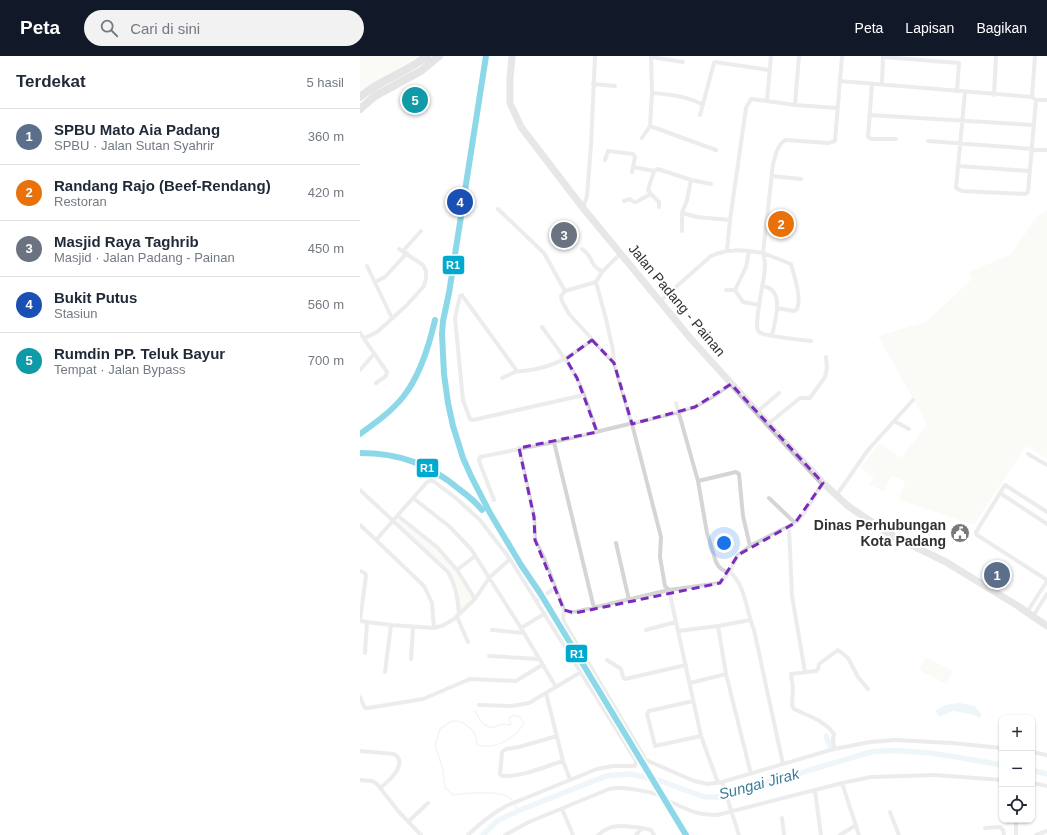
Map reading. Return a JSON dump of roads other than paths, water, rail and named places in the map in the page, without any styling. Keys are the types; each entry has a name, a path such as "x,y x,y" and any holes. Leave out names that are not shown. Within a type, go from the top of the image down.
{"highway":[{"path":"360,97 369,90 403,72 427,56"},
{"path":"360,109 375,96 421,71 439,56"}],"main road":[{"name":"Jalan Padang - Painan","path":"512,56 510,103 514,114 522,127 583,208 691,339 756,412 836,496 891,535 955,567 1047,626"}],"street":[{"path":"583,208 587,196 595,56"},
{"path":"642,138 650,126 652,93 651,56 683,62"},
{"path":"767,101 771,56"},
{"path":"795,105 799,56"},
{"path":"811,341 760,333 758,327 759,305 766,266 763,253 772,176 777,149 785,140 828,143 835,140 842,56"},
{"path":"957,91 960,56"},
{"path":"994,94 996,56"},
{"path":"964,92 956,188 962,191 1025,194 1028,192 1036,56"},
{"path":"882,84 883,57 921,58 959,63"},
{"path":"700,115 715,62 769,70"},
{"path":"840,82 882,84 1047,100"},
{"path":"593,84 615,86"},
{"path":"872,84 868,135 870,138 896,139"},
{"path":"652,93 669,94 682,97 697,101 703,105"},
{"path":"728,250 730,220 746,108 751,100 837,108"},
{"path":"869,115 1033,124"},
{"path":"650,126 716,150"},
{"path":"928,141 1047,150"},
{"path":"605,160 608,151 630,153 635,156 632,169 654,171 658,169 690,180 711,184"},
{"path":"958,166 1029,171"},
{"path":"654,171 648,190 659,202 659,207"},
{"path":"772,176 801,179"},
{"path":"682,231 682,213 687,200 690,180"},
{"path":"624,201 630,199 636,202 651,194"},
{"path":"498,209 544,253 566,290"},
{"path":"682,213 697,217 730,220"},
{"path":"365,338 377,332 406,306 424,286 426,271 423,265 401,250 421,231"},
{"path":"582,249 588,252 594,264 602,272"},
{"path":"660,301 712,256 728,250 749,251 763,253 791,264 796,282 798,301 797,309 794,311 777,308"},
{"path":"735,290 746,267 749,251"},
{"path":"375,282 385,277 407,253"},
{"path":"614,363 569,314 561,296 566,290 596,282 602,272 621,253"},
{"path":"367,266 392,318"},
{"path":"596,282 613,350 614,363 632,424 661,537 660,558 666,586 669,590 701,736 721,784 739,835"},
{"path":"762,286 773,290 776,297 777,308 772,336"},
{"path":"726,290 735,290"},
{"path":"735,290 743,302 759,305"},
{"path":"517,370 462,295 460,295 455,318 463,400 470,419 473,420 584,395"},
{"path":"542,327 566,359 577,378 597,432"},
{"path":"360,333 365,338 387,374 376,383"},
{"path":"502,378 517,370 524,371 551,366 566,359 592,340"},
{"path":"360,370 374,354"},
{"path":"768,424 797,400 812,396 827,372 826,357"},
{"path":"494,500 479,458 519,448 554,442 679,412 706,402 731,384"},
{"path":"756,412 779,393"},
{"path":"836,496 868,450 913,400"},
{"path":"676,403 698,481 707,533 716,562 718,567 725,572 730,572 736,577 743,591 754,630 783,764"},
{"path":"894,421 909,429"},
{"path":"554,442 594,608"},
{"path":"519,448 535,522 534,538 545,561 564,610 564,622 646,760 694,781 708,784 721,784 826,751 870,742 895,740 952,743 999,748"},
{"path":"1028,454 1047,465"},
{"path":"698,481 736,472 739,474 743,516 750,546"},
{"path":"376,540 413,498 428,482 432,480 480,520 510,559 636,761 635,766 613,766 601,768 570,779 506,806 478,825 468,835"},
{"path":"564,610 568,613 575,613 669,590 720,583 730,572 738,555 750,546 795,523 803,515 823,483"},
{"path":"1030,614 1047,580 977,535 976,532 1005,484 1047,512"},
{"path":"360,490 448,572 454,582 457,594 458,615 468,642"},
{"path":"1000,493 1047,524"},
{"path":"413,498 449,526 466,543 490,578 556,687"},
{"path":"769,498 795,523"},
{"path":"398,516 437,547 456,570 475,599"},
{"path":"360,525 424,586 432,603 434,628"},
{"path":"789,527 792,596 805,672"},
{"path":"616,543 629,600"},
{"path":"456,570 475,556"},
{"path":"360,571 366,573 366,576 360,621 434,628 447,624 458,615 475,599 490,578 510,559"},
{"path":"536,601 555,588"},
{"path":"1030,614 1047,594"},
{"path":"521,628 544,614"},
{"path":"678,631 750,620"},
{"path":"365,653 367,622"},
{"path":"646,630 676,622"},
{"path":"385,672 391,625"},
{"path":"718,626 726,674 750,770"},
{"path":"411,659 413,627"},
{"path":"492,630 524,633"},
{"path":"834,749 834,734 828,727 818,720 799,712 792,706 793,688 791,674 818,670 819,664 838,650 848,658 858,677 868,688"},
{"path":"489,656 538,659"},
{"path":"607,660 620,669 625,679 686,665"},
{"path":"360,697 366,708 414,701 433,695 470,679 516,681 542,665"},
{"path":"478,705 519,705 529,703 581,672"},
{"path":"690,683 726,674"},
{"path":"546,693 563,761 570,779"},
{"path":"693,701 649,711 647,714 655,746 701,736"},
{"path":"557,736 504,750 502,752 500,774 502,776 507,776 528,773 563,761"},
{"path":"360,751 394,754 398,757 400,765 392,777 380,788"},
{"path":"1035,753 1047,755"},
{"path":"671,802 692,812 707,816 717,815 730,810 871,777 935,775 999,780"},
{"path":"360,780 372,782 380,788 399,812 421,835"},
{"path":"842,783 859,835"},
{"path":"1035,784 1047,786"},
{"path":"505,835 523,825 614,788 659,795"},
{"path":"815,791 821,835"},
{"path":"409,821 428,803"},
{"path":"562,809 573,835"},
{"path":"890,812 899,835"},
{"path":"782,818 784,835"},
{"path":"1016,823 1016,835"},
{"path":"840,835 856,825"},
{"path":"598,835 608,827 614,826 651,830 654,835"},
{"path":"636,835 642,828"},
{"path":"985,828 1000,828 1003,830 1004,835"},
{"path":"1036,835 1047,831"}],"waterway":[{"path":"475,711 482,723 491,728 503,724 511,724 509,718 514,715 520,717 524,723 510,738 504,742 491,746 477,745 476,736 470,728 458,721 448,723 440,729 435,745 443,770 445,788 453,795 482,793 505,795 511,799 518,811"},
{"path":"826,736 830,746"},
{"name":"Sungai Jirak","path":"483,835 497,821 518,811 606,776 631,774 661,781 704,797 719,797 871,752 920,752 999,764"},
{"name":"Sungai Jirak","path":"1035,771 1047,774"}],"place":[{"name":"Rumdin PP. Teluk Bayur","path":"415,100"},
{"name":"Bukit Putus","path":"460,202"},
{"name":"Randang Rajo (Beef-Rendang)","path":"781,224"},
{"name":"Masjid Raya Taghrib","path":"564,235"},
{"name":"Dinas Perhubungan Kota Padang","path":"960,533"},
{"name":"SPBU Mato Aia Padang","path":"997,575"}]}
